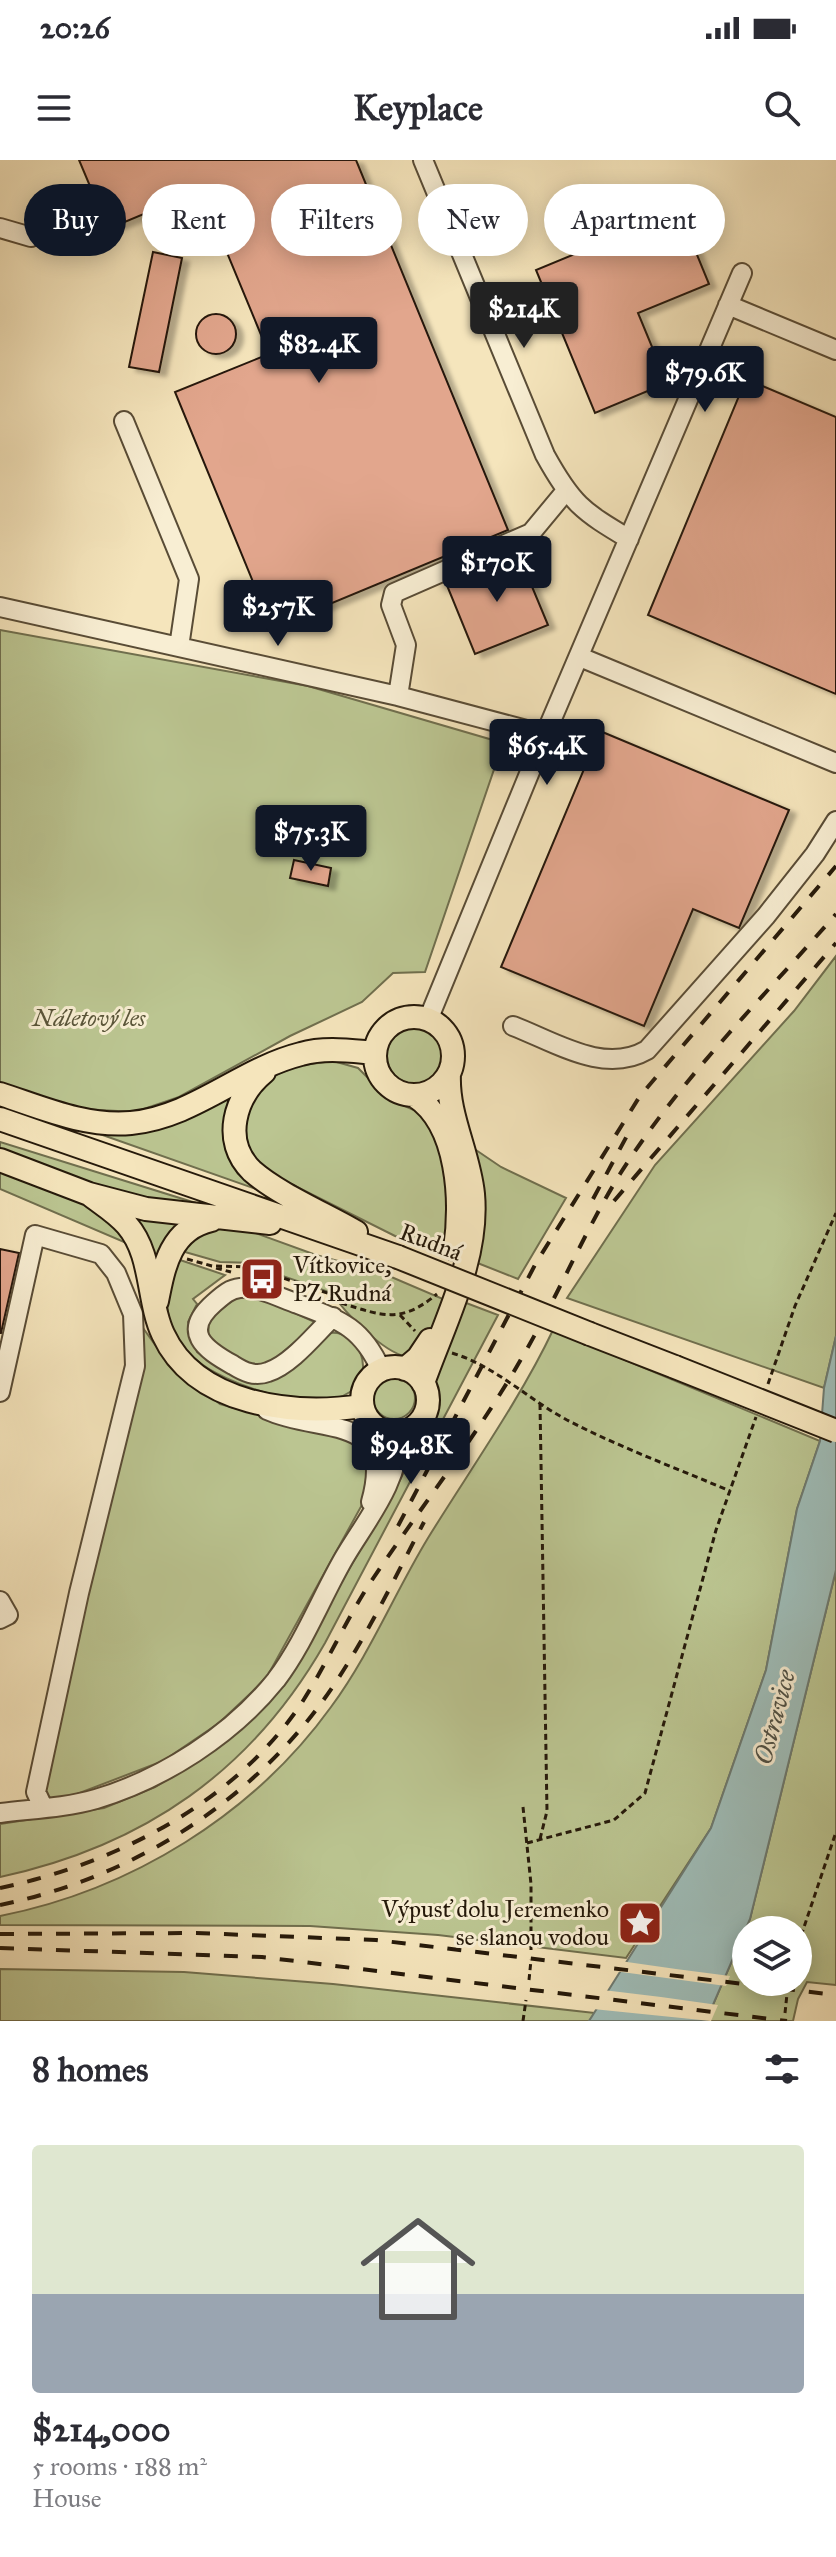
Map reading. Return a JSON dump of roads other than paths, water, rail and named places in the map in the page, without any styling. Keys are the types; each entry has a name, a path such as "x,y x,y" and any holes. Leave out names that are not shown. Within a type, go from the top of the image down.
{"main road":[{"path":"428,1020 416,1017 396,1021 381,1034 375,1053 377,1069 385,1083 399,1092 415,1096 437,1116 454,1169 458,1225 450,1282 432,1346 423,1383 428,1401 423,1419 399,1433 379,1430 365,1416 362,1406 365,1385 381,1370 405,1369 432,1346 468,1261 473,1225 473,1195 466,1149 452,1111 449,1074 452,1045 443,1030 428,1020"},
{"path":"0,1094 74,1119 130,1123 178,1111 274,1064 322,1050 375,1053"},
{"path":"274,1064 245,1091 237,1108 235,1133 240,1154 254,1172 398,1257"},
{"path":"415,1096 435,1090 449,1074"},
{"name":"Rudná","path":"0,1119 398,1257 836,1431"},
{"path":"0,1160 89,1194 146,1209 214,1219 252,1220 338,1236"},
{"path":"89,1194 124,1221 134,1234 143,1252 155,1310 168,1344 186,1365 214,1384 252,1403 298,1409 362,1406"},
{"path":"155,1310 170,1252 184,1231 214,1219"},
{"path":"405,1369 423,1383"}],"street":[{"path":"423,160 545,455 565,492 590,516 629,539"},
{"path":"0,228 24,235"},
{"path":"428,1020 545,735 742,273"},
{"path":"728,305 836,350"},
{"path":"124,421 189,579 179,647"},
{"path":"398,696 406,645 391,605 398,590 531,533 565,492"},
{"path":"0,607 398,696 545,735"},
{"path":"580,657 836,763"},
{"path":"513,1026 603,1061 626,1060 647,1050 766,916 810,861 836,821"},
{"path":"0,1392 35,1235 101,1254 116,1273 133,1314 135,1366 79,1593 36,1792 43,1807"},
{"path":"333,1317 282,1364 262,1374 248,1373 207,1349 198,1331 203,1313 226,1293 242,1288 258,1289 333,1317 361,1335 381,1370"},
{"path":"252,1403 292,1420 351,1431 363,1437 372,1447 378,1470 366,1521"},
{"path":"0,1813 94,1799 119,1790 167,1769 224,1730 275,1680 391,1479 399,1433"},
{"path":"0,1601 8,1615 0,1619"}],"water":[{"name":"Ostravice","path":"836,1336 836,1570 751,1916 732,1916 732,1961 706,2021 589,2021 711,1828 766,1670 797,1509 820,1441 824,1388"}],"railway":[{"path":"398,1526 536,1263 640,1096 836,866"},
{"path":"0,1888 85,1863 167,1825 205,1801 240,1773 271,1742 309,1691 372,1580 503,1389 620,1174 695,1072 836,914"},
{"path":"614,1201 836,943"},
{"path":"593,1199 629,1132"},
{"path":"0,1905 93,1877 137,1857 220,1806 257,1774 291,1740 337,1681 424,1522"},
{"path":"0,1934 196,1933 376,1940 836,1995"},
{"path":"0,1948 262,1957 787,2021"}],"place":[{"name":"Vítkovice, PZ Rudná","path":"262,1279"},
{"name":"Výpusť dolu Jeremenko se slanou vodou","path":"640,1923"}],"park label":[{"name":"Náletový les","path":"89,1018"}]}
